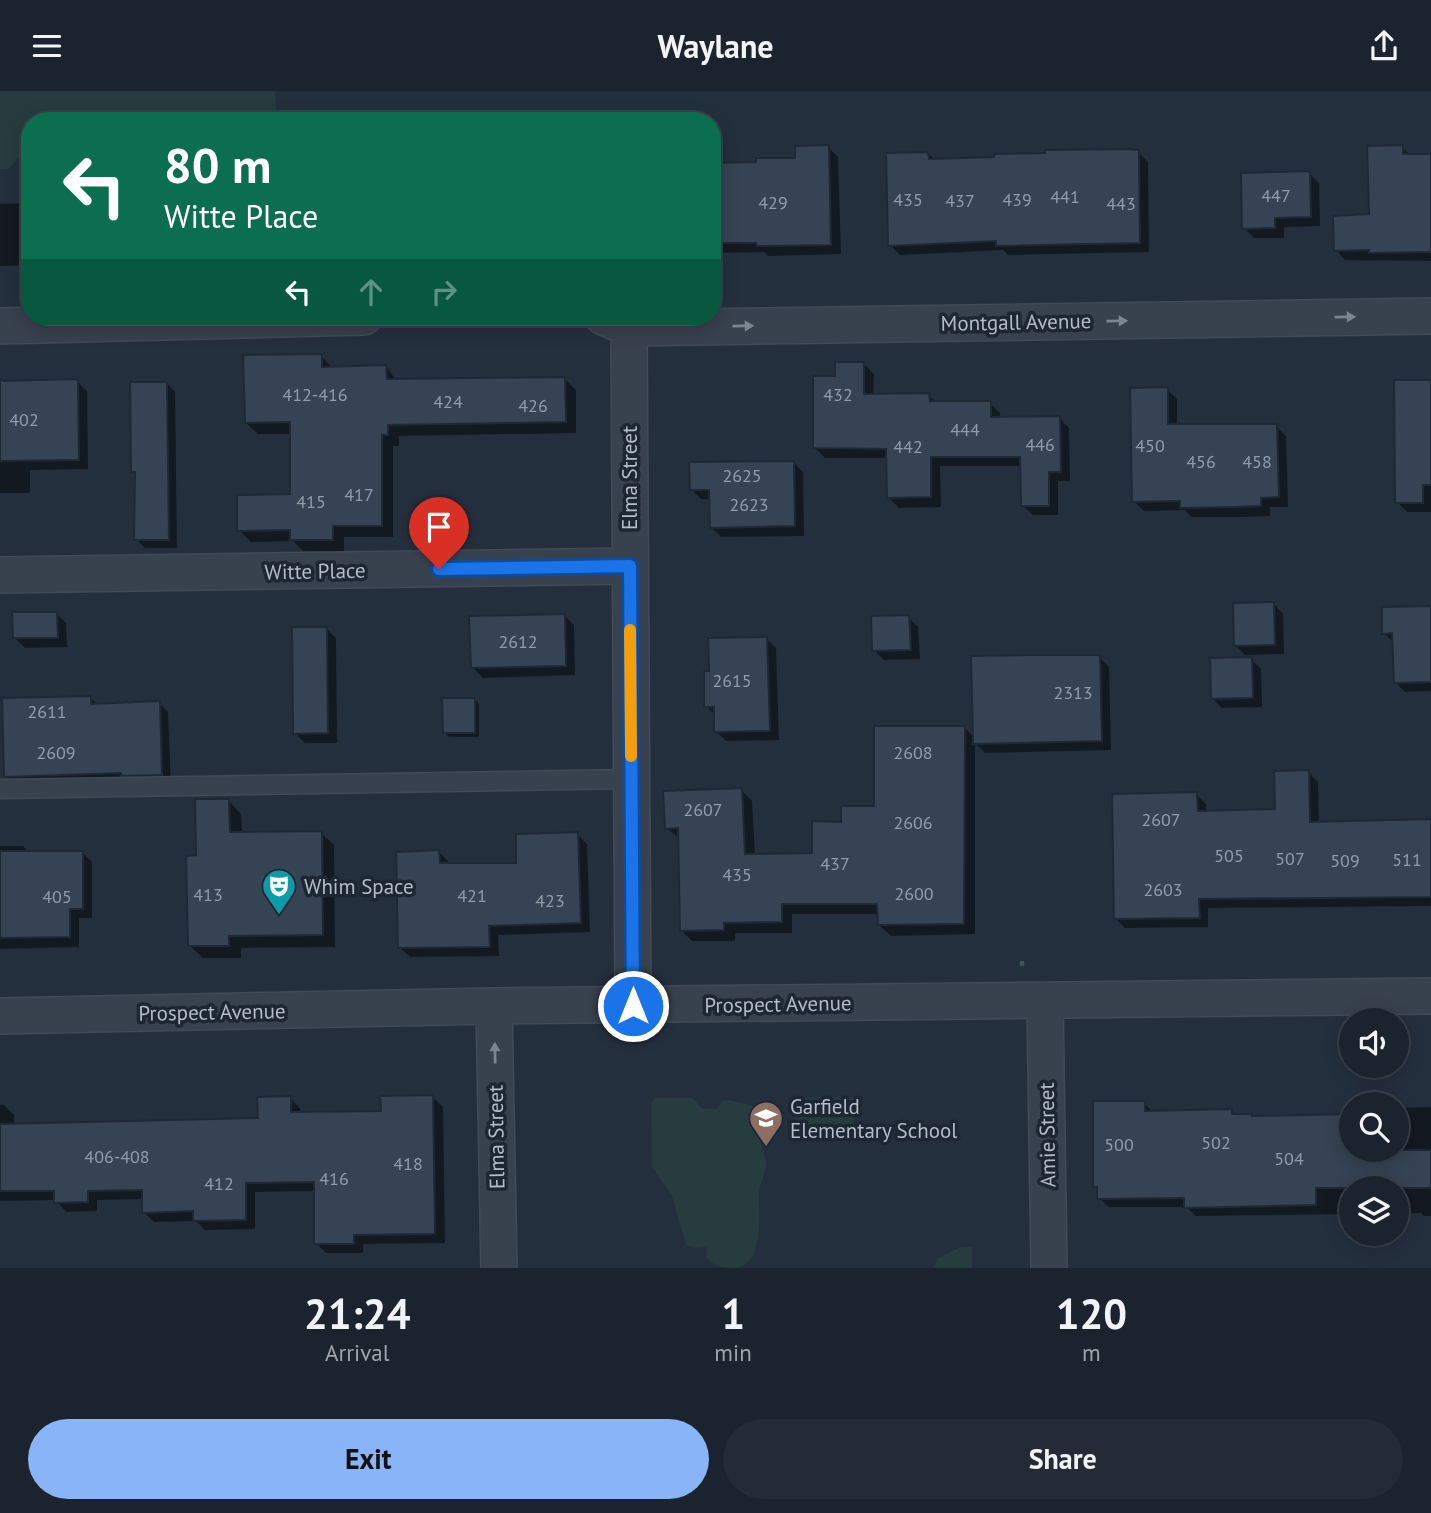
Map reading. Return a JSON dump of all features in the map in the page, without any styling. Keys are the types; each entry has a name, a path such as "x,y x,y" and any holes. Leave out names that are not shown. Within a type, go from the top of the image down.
{"street":[{"name":"Montgall Avenue","path":"721,321 1431,316"},
{"path":"0,326 21,325"},
{"name":"Elma Street","path":"616,326 630,566 633,1006"},
{"name":"Witte Place","path":"0,575 630,566"},
{"name":"Prospect Avenue","path":"0,1016 494,1006 1431,996"},
{"name":"Amie Street","path":"1045,1002 1049,1268"},
{"name":"Elma Street","path":"494,1006 499,1268"}],"lane":[{"path":"0,789 631,779"}],"green space":[{"path":"0,91 275,91 276,112 21,112 21,155 8,169 0,169"},
{"path":"857,1097 856,1112 850,1127 828,1138 804,1132 793,1109 793,1098"},
{"path":"655,1098 692,1098 703,1109 716,1109 724,1100 759,1107 759,1136 766,1169 759,1192 758,1239 750,1259 742,1266 718,1266 707,1258 706,1247 686,1245 672,1196 652,1167 651,1105"},
{"path":"961,1247 972,1247 972,1268 933,1268 938,1258"}],"building":[{"path":"829,145 831,245 757,246 756,243 721,243 721,163 756,162 756,158 795,158 795,146"},
{"path":"1403,145 1403,154 1431,154 1431,252 1334,251 1333,216 1369,214 1367,146"},
{"path":"1045,150 1139,150 1140,243 996,246 996,241 888,246 886,153 928,152 929,159 994,157 994,154 1045,153"},
{"path":"1310,171 1311,217 1275,218 1275,228 1242,229 1241,173"},
{"path":"322,354 322,367 386,365 387,379 565,377 566,422 388,425 388,435 382,435 382,526 333,526 333,540 290,540 290,530 237,531 237,495 290,494 290,422 245,423 243,355"},
{"path":"835,362 864,362 864,394 929,393 930,401 991,401 991,417 1060,416 1061,472 1049,472 1049,506 1021,506 1020,457 931,457 931,497 887,498 886,449 813,448 813,376 835,376"},
{"path":"78,379 79,460 0,461 0,381"},
{"path":"1394,380 1431,380 1431,485 1423,485 1423,503 1395,503"},
{"path":"130,382 167,382 169,540 134,540 135,472 131,472"},
{"path":"1168,387 1168,424 1277,424 1279,497 1261,498 1261,506 1234,507 1180,508 1180,501 1132,502 1130,388"},
{"path":"794,461 795,526 710,528 709,490 690,490 689,462"},
{"path":"1274,602 1275,645 1234,646 1233,603"},
{"path":"1431,606 1431,682 1394,683 1392,633 1382,634 1382,607"},
{"path":"12,612 57,612 58,638 13,638"},
{"path":"565,614 566,666 471,668 469,616"},
{"path":"909,615 911,650 872,651 871,616"},
{"path":"292,627 327,627 328,733 293,734"},
{"path":"767,637 770,731 714,732 714,707 704,707 704,671 709,671 708,638"},
{"path":"1100,655 1102,741 973,744 971,656"},
{"path":"1252,657 1253,698 1211,699 1210,658"},
{"path":"91,696 91,704 160,701 162,775 121,776 121,773 4,777 2,698"},
{"path":"442,698 475,698 475,733 443,733"},
{"path":"874,726 965,726 964,924 878,925 877,904 782,904 782,922 724,923 724,930 680,931 678,828 665,829 663,791 742,788 745,854 812,853 812,821 841,822 841,806 874,806"},
{"path":"1309,770 1310,822 1431,819 1431,897 1199,899 1200,918 1114,919 1112,794 1197,792 1198,811 1275,809 1274,771"},
{"path":"195,799 229,799 230,832 322,831 323,935 229,936 229,946 188,946 186,856 196,855"},
{"path":"578,832 581,923 489,926 490,947 398,948 396,852 439,850 440,863 516,863 516,834"},
{"path":"0,851 83,851 83,909 70,909 70,937 0,938"},
{"path":"433,1095 435,1234 354,1235 354,1244 314,1244 314,1182 246,1183 246,1220 193,1221 193,1211 142,1213 142,1190 88,1191 88,1202 54,1203 54,1191 0,1191 0,1124 258,1118 257,1097 291,1096 291,1112 381,1111 380,1096"},
{"path":"1093,1101 1145,1101 1145,1111 1232,1109 1232,1114 1252,1116 1339,1114 1339,1162 1409,1162 1409,1150 1431,1150 1431,1188 1409,1188 1409,1176 1339,1176 1339,1188 1316,1188 1316,1205 1184,1208 1184,1198 1097,1199 1097,1187 1093,1187"}],"slow traffic":[{"path":"630,630 631,756"}],"place":[{"name":"Whim Space","path":"279,916"},
{"name":"Garfield Elementary School","path":"766,1148"}],"route":[{"path":"439,569 630,566 633,1006"}]}
